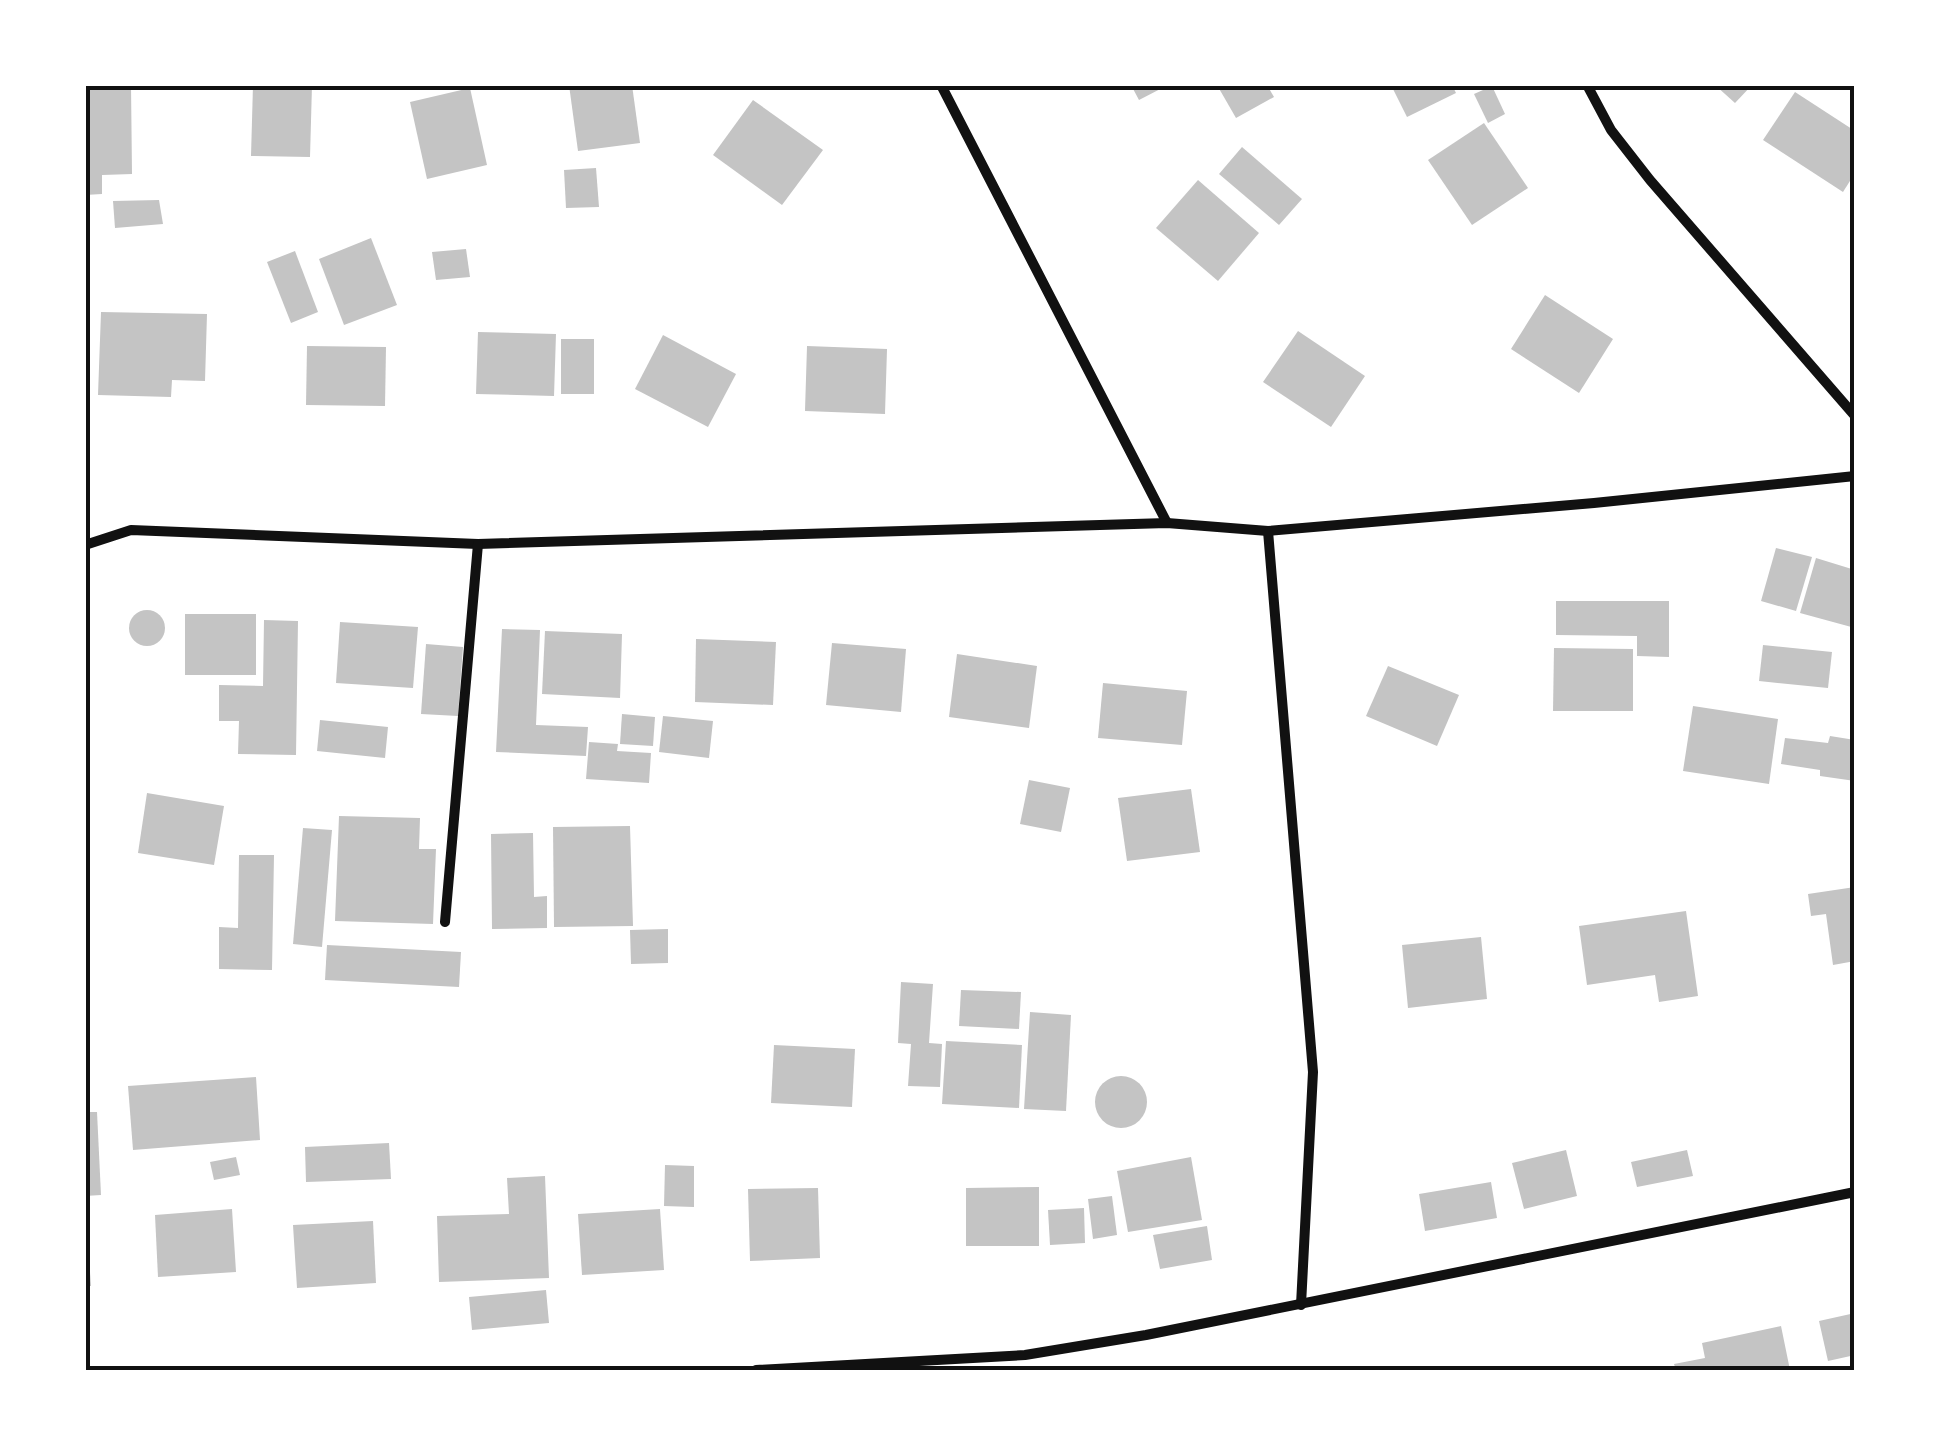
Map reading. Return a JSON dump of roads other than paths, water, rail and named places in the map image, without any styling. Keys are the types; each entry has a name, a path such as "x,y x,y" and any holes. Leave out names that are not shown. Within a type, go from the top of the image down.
{"street":[{"path":"941,85 1168,524"},
{"path":"1586,85 1611,130 1650,180 1855,416"},
{"path":"85,543 131,530 478,544 1168,524 1268,530 1855,476"},
{"path":"1268,530 1313,1072 1301,1305"},
{"path":"446,922 478,544"},
{"path":"756,1370 1025,1354 1301,1305 1855,1192"}]}
